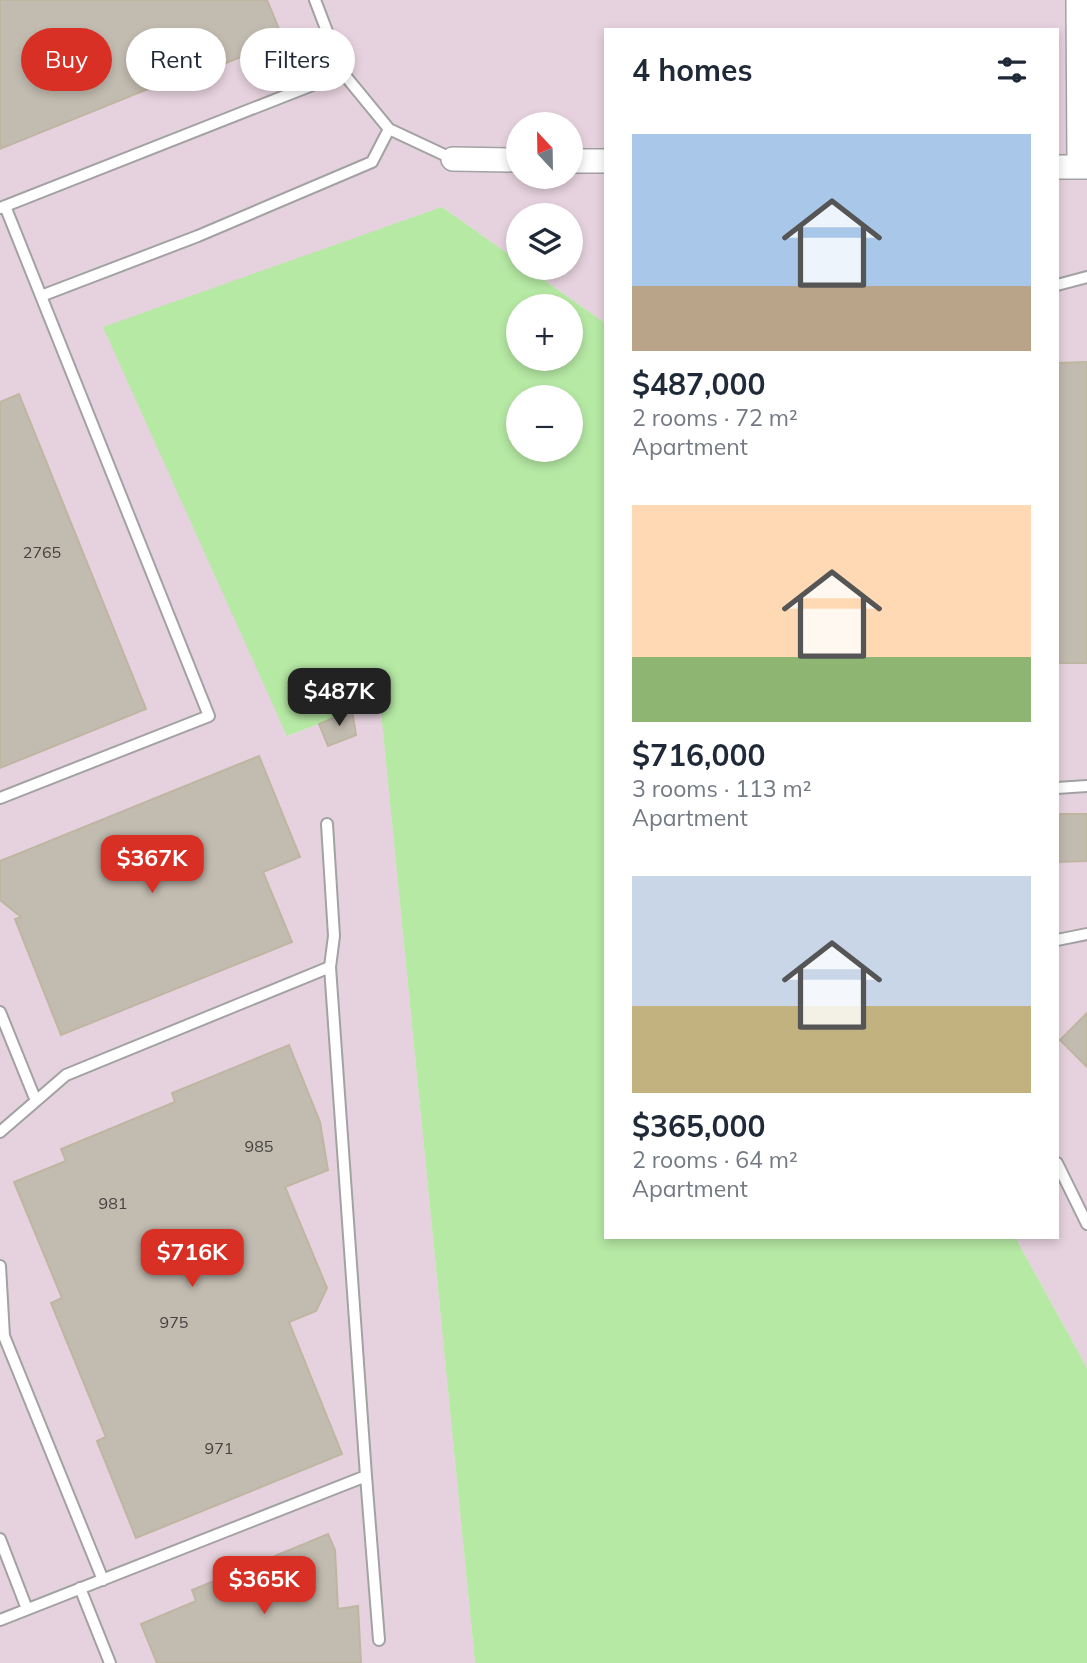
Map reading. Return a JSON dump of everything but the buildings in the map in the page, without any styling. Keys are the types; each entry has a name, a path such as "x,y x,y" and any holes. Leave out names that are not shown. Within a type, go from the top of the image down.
{"street":[{"path":"1074,167 1078,0"},
{"path":"453,159 506,160"},
{"path":"583,161 604,161"}],"lane":[{"path":"314,0 325,28"},
{"path":"355,88 389,129 453,159"},
{"path":"0,799 209,716 41,296 2,207 297,91"},
{"path":"41,296 198,236 372,162 389,129"},
{"path":"1059,284 1087,277"},
{"path":"1059,788 1087,786"},
{"path":"327,824 334,936 330,967 379,1640"},
{"path":"1059,940 1087,934"},
{"path":"0,1132 66,1075 330,967"},
{"path":"0,1012 36,1101"},
{"path":"1059,1167 1087,1224"},
{"path":"0,1266 4,1336 103,1580"},
{"path":"0,1620 366,1476"},
{"path":"0,1539 27,1609"},
{"path":"80,1588 110,1663"}],"shaded area":[{"path":"0,0 1087,0 1087,1368 1016,1239 1059,1239 1059,28 604,28 604,322 583,307 583,294 564,294 544,280 583,280 583,203 506,203 506,252 442,207 288,736 380,700 475,1663 0,1663"}],"green space":[{"path":"442,207 506,252 506,280 544,280 564,294 506,294 506,371 583,371 583,307 604,322 604,1239 1016,1239 1087,1368 1087,1663 475,1663 380,701 287,736 103,327"}]}
